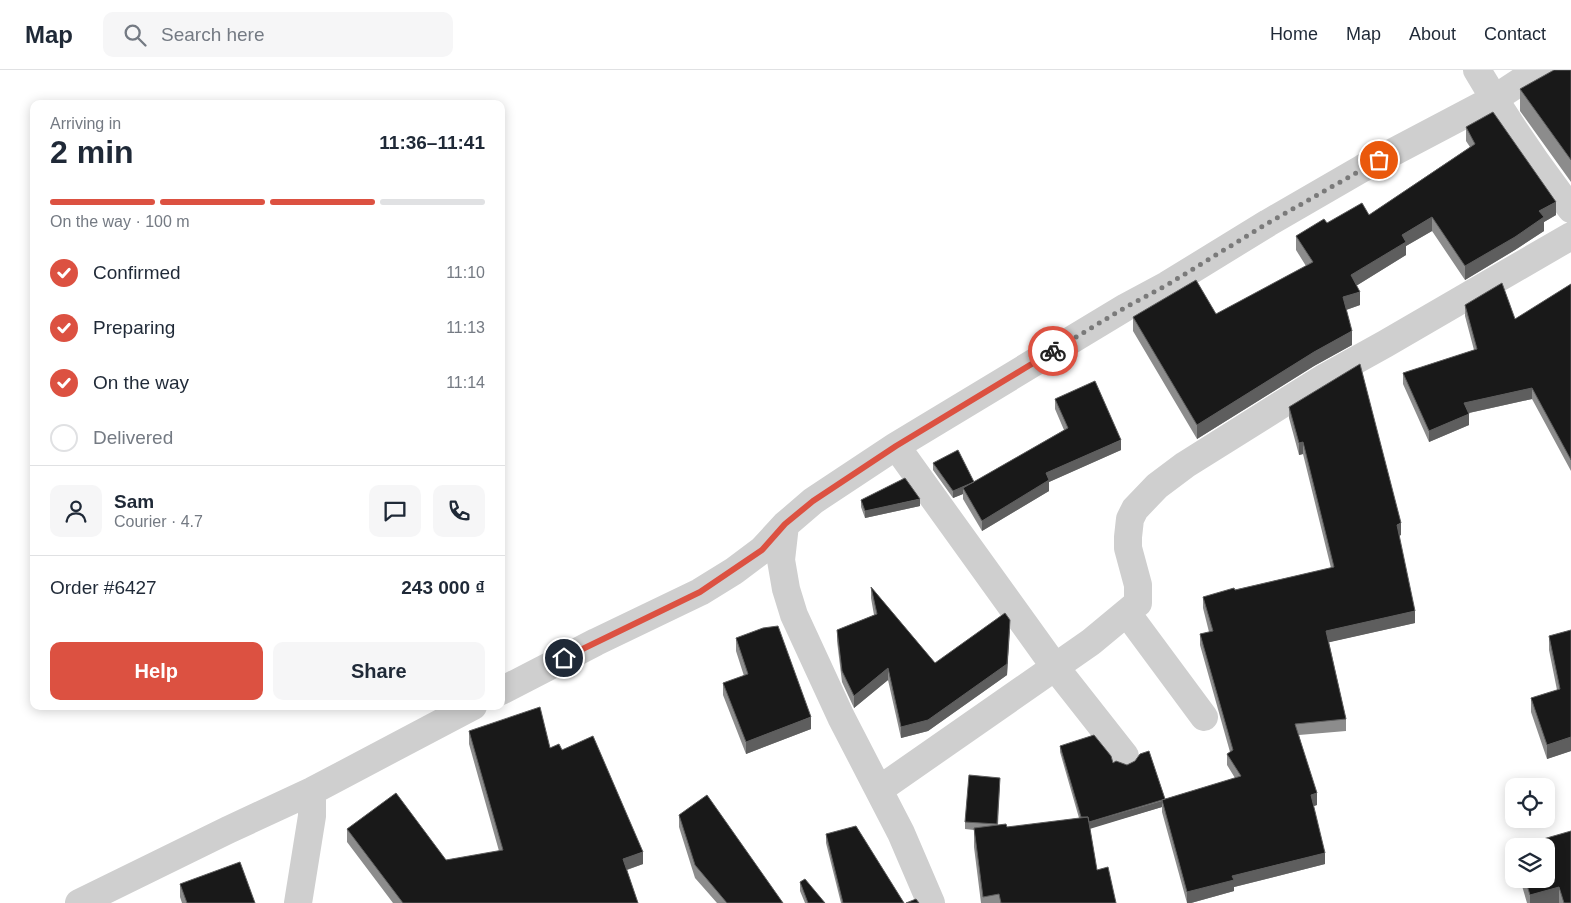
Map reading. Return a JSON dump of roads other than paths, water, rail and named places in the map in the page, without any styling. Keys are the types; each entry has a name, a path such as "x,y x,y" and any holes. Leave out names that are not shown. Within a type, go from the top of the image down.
{"street":[{"path":"1477,70 1494,99 1571,209"},
{"path":"505,689 596,642 700,592 762,550 785,524 813,501 896,446 1268,223 1363,168 1494,99 1538,70"},
{"path":"880,789 1091,642 1138,603 1138,586 1128,548 1130,519 1135,509 1157,486 1185,465 1322,380 1571,236"},
{"path":"896,446 1055,667 1125,756"},
{"path":"785,524 781,560 794,615 840,717 880,789 901,833 931,903"},
{"path":"1127,613 1204,717"},
{"path":"79,903 312,791 464,710"},
{"path":"298,903 312,816 312,791"}]}
